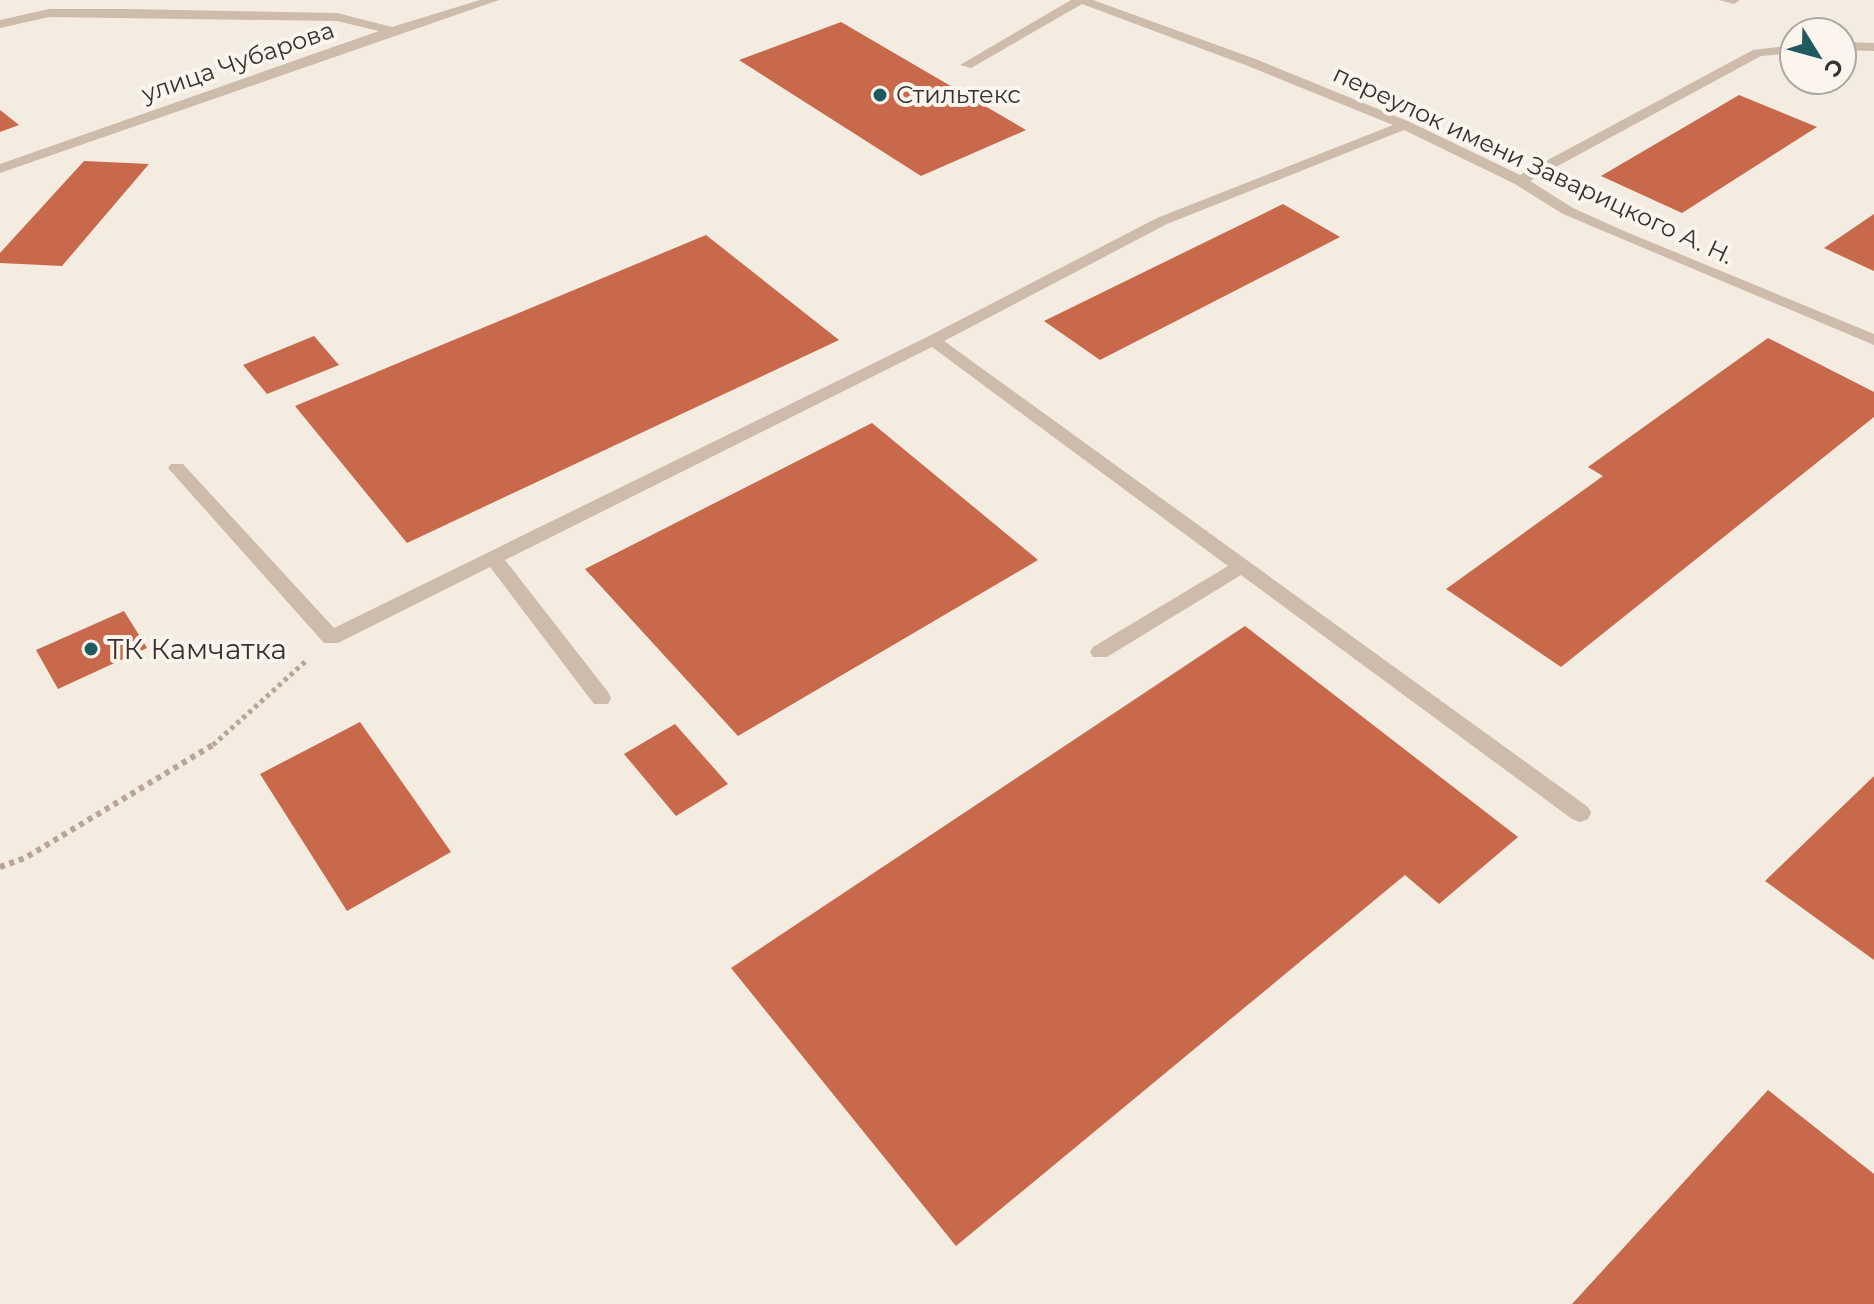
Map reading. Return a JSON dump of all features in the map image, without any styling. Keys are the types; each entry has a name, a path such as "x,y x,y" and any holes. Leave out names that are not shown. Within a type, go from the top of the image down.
{"street":[{"path":"456,0 469,8"},
{"name":"улица Чубарова","path":"0,169 392,31 493,0"},
{"path":"966,65 1081,0"},
{"name":"переулок имени Заварицкого А. Н.","path":"1081,0 1253,63 1405,125 1520,181 1568,211 1874,340"},
{"path":"1111,9 1134,0"},
{"path":"1725,0 1734,0"},
{"path":"0,24 49,13 127,13 337,17 392,31"},
{"path":"1520,181 1758,53 1778,51"},
{"path":"177,468 331,638 933,340 1162,221 1405,125"},
{"path":"933,340 1580,813"},
{"path":"493,557 601,698"},
{"path":"1100,652 1242,566"}],"path":[{"path":"0,867 25,858 220,741 331,638"}],"building":[{"name":"Стильтекс","path":"841,22 1026,130 921,176 739,60"},
{"path":"1739,95 1817,127 1682,213 1601,176"},
{"path":"0,110 19,125 0,132"},
{"path":"84,161 149,164 62,266 0,263 0,253"},
{"path":"1283,204 1340,237 1100,360 1044,321"},
{"path":"1874,214 1874,271 1824,248"},
{"path":"706,235 839,340 407,543 295,406"},
{"path":"314,336 339,365 267,394 243,365"},
{"path":"1768,338 1874,392 1874,417 1561,667 1446,589 1603,476 1588,467"},
{"path":"872,423 1038,560 738,736 585,569"},
{"name":"ТК Камчатка","path":"124,611 147,648 58,689 36,650"},
{"path":"1245,626 1518,837 1439,904 1405,875 956,1246 731,968"},
{"path":"360,722 451,852 347,911 260,774"},
{"path":"675,724 728,784 676,816 624,754"},
{"path":"1874,776 1874,960 1765,881"},
{"path":"1768,1090 1874,1174 1874,1304 1572,1304"}],"place":[{"name":"Стильтекс","path":"880,95"},
{"name":"ТК Камчатка","path":"91,649"}]}
